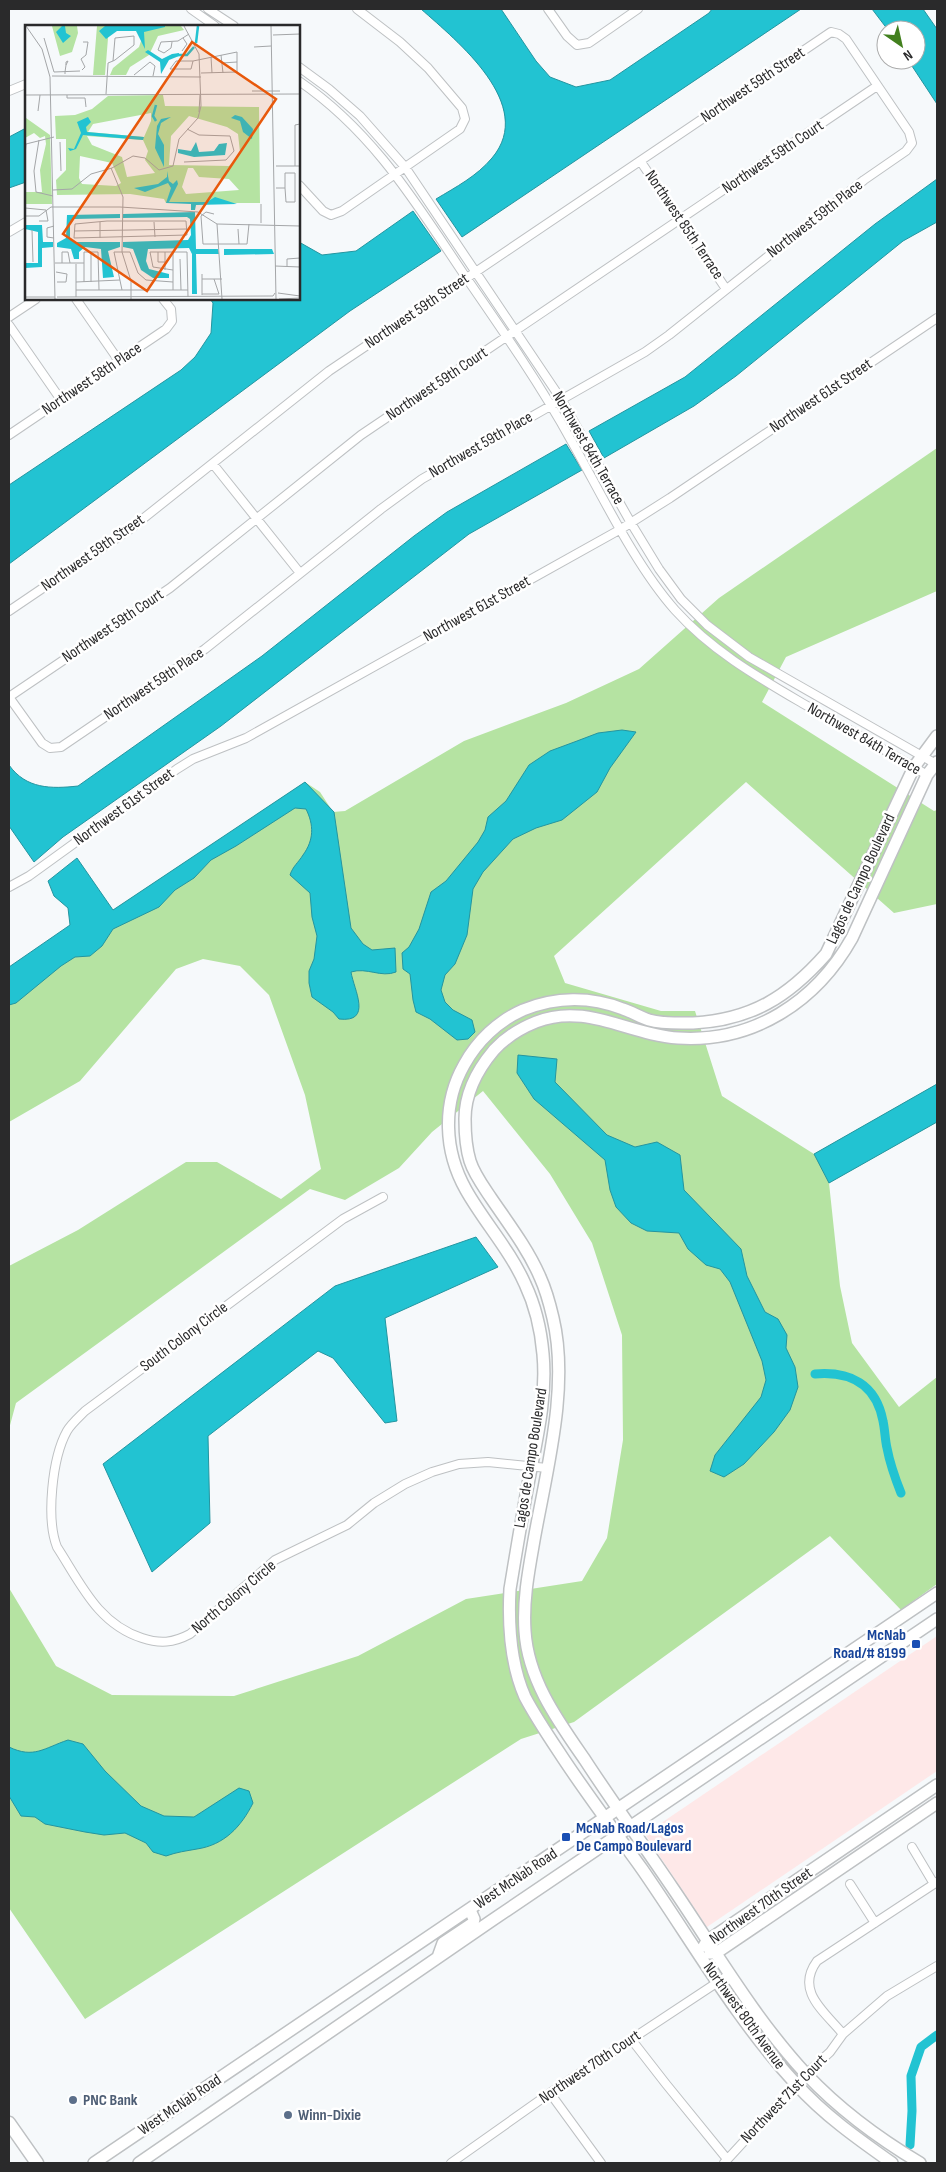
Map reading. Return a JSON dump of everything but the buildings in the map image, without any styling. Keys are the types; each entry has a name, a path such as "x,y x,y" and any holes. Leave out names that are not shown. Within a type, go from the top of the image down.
{"main road":[{"path":"9,2123 37,2163"}],"street":[{"path":"191,9 214,25"},
{"path":"208,9 232,25"},
{"path":"300,186 323,211 331,215 342,211 460,129 465,119 462,108 428,68 400,42 357,9"},
{"path":"548,9 567,36 577,45 589,43 636,9"},
{"name":"Northwest 59th Street","path":"9,611 130,529 329,371 831,32 839,34 846,39 877,86"},
{"name":"Northwest 84th Terrace","path":"300,68 330,89 360,116 405,167 561,399 631,523 659,569 681,599 707,625 749,657 936,763"},
{"name":"Northwest 84th Terrace","path":"300,82 321,96 352,123 396,174 507,337 550,405 621,529 650,576 674,608 699,634 741,668 927,775"},
{"path":"9,91 25,84"},
{"name":"Northwest 59th Place","path":"9,697 42,743 50,748 61,747 205,649 422,479 644,352 669,335 864,180 906,152 912,143 909,132 877,86"},
{"name":"Northwest 59th Court","path":"9,697 170,588 361,435 877,86"},
{"name":"Northwest 85th Terrace","path":"641,162 726,289"},
{"path":"9,232 25,223"},
{"path":"9,317 34,300"},
{"path":"77,300 119,361"},
{"name":"Northwest 58th Place","path":"9,435 166,329 172,321 171,309 164,300"},
{"name":"Northwest 61st Street","path":"9,887 29,876 193,759 246,738 631,523 937,318"},
{"path":"9,325 61,400"},
{"path":"213,464 300,573"},
{"name":"Lagos de Campo Boulevard","path":"605,1819 539,1722 525,1696 515,1667 508,1614 510,1589 532,1467 544,1386 543,1355 538,1323 526,1285 508,1253 466,1190 458,1172 448,1135 449,1107 456,1078 469,1056 488,1033 512,1015 540,1003 571,999 604,1003 651,1021 705,1022 734,1017 762,1007 787,991 809,973 826,954 914,767 937,736"},
{"name":"Lagos de Campo Boulevard","path":"618,1810 553,1713 540,1688 531,1663 525,1636 526,1586 559,1388 559,1353 553,1319 540,1277 470,1161 465,1134 465,1110 470,1088 481,1067 497,1046 521,1028 546,1018 572,1014 592,1017 648,1033 676,1038 708,1038 738,1032 771,1020 796,1004 820,984 839,962 852,938 927,775 936,763"},
{"path":"458,1172 468,1152"},
{"name":"South Colony Circle","path":"52,1522 56,1462 61,1445 67,1430 85,1411 343,1218 383,1197"},
{"name":"North Colony Circle","path":"52,1522 52,1534 57,1548 107,1620 128,1633 153,1642 166,1643 177,1641 190,1634 275,1560 347,1525 374,1503 405,1484 432,1472 459,1464 488,1462 547,1468"},
{"path":"519,1534 534,1536"},
{"name":"West McNab Road","path":"94,2163 937,1593"},
{"name":"West McNab Road","path":"139,2163 630,1826 937,1619"},
{"name":"Northwest 70th Street","path":"699,1954 708,1941 937,1785"},
{"name":"Northwest 70th Street","path":"699,1954 716,1953 937,1803"},
{"name":"Northwest 80th Avenue","path":"618,1810 764,2023 806,2074 844,2110 884,2141 920,2163"},
{"name":"Northwest 80th Avenue","path":"605,1819 618,1835 750,2029 796,2084 833,2120 892,2163"},
{"path":"843,2034 817,2003 810,1991 808,1980 810,1972 817,1962 936,1883 912,1847"},
{"path":"850,1884 875,1923"},
{"path":"438,1957 443,1943 473,1923 474,1919 470,1910"},
{"name":"Northwest 71st Court","path":"725,2161 796,2084 830,2052 843,2034 887,1996 937,1966"},
{"name":"Northwest 70th Court","path":"450,2163 550,2093 730,1974"},
{"path":"632,2039 725,2161"},
{"path":"550,2093 601,2163"}],"shaded area":[{"path":"937,1636 937,1771 707,1927 645,1834"}],"green space":[{"path":"937,448 937,591 786,657 762,702 934,811 937,810 937,904 894,913 746,782 554,956 565,983 661,1011 695,1011 722,1096 814,1154 937,1084 937,1122 829,1183 840,1286 852,1343 899,1407 937,1377 937,1584 901,1610 830,1536 574,1722 521,1739 85,2019 9,1908 9,1588 56,1666 112,1695 234,1696 358,1656 466,1599 582,1581 607,1538 623,1440 622,1335 592,1243 550,1174 483,1091 432,1132 399,1168 345,1200 310,1189 16,1403 9,1429 9,1266 78,1230 186,1162 217,1162 281,1199 321,1169 305,1095 269,995 240,966 203,959 176,969 80,1081 9,1122 9,967 113,910 305,782 320,792 333,812 345,811 464,741 566,703 639,669 719,598"}],"water":[{"path":"421,9 501,9 536,61 550,77 576,87 610,80 709,13 712,9 801,9 462,237 436,199 473,176 492,158 503,138 505,117 499,96 487,76 454,38"},
{"path":"872,9 923,9 937,29 937,104 915,70 926,70 926,20 880,20"},
{"path":"25,129 25,182 9,188 9,137"},
{"path":"937,179 937,222 903,241 736,376 694,406 604,458 589,431 685,377 875,224"},
{"path":"413,211 441,251 350,311 9,564 9,485 181,370 195,357 211,333 213,303 211,300 300,300 300,243 322,255 356,251"},
{"path":"566,444 582,470 469,534 221,726 63,837 34,862 9,826 9,765 23,779 40,786 78,786 262,656 447,512"},
{"path":"622,730 636,732 610,768 597,792 562,820 536,828 513,839 483,872 473,889 467,935 455,964 445,975 441,990 445,1002 453,1010 472,1020 475,1032 468,1039 457,1040 430,1019 416,1012 410,974 403,969 402,953 409,947 419,929 431,892 446,881 478,842 485,830 488,817 506,801 529,765 550,751 598,733"},
{"path":"305,782 334,812 351,928 363,944 372,950 395,948 396,972 385,974 363,971 351,972 359,1004 359,1011 356,1016 349,1019 339,1019 333,1012 312,997 309,971 314,959 317,936 312,917 310,893 290,875 307,849 312,832 306,809 295,808 211,860 194,878 175,890 159,907 113,929 102,946 90,956 75,957 61,966 16,1003 9,1005 9,967 70,925 68,908 54,896 48,881 77,858 113,910"},
{"path":"518,1055 557,1059 555,1082 607,1135 635,1147 657,1142 680,1155 684,1190 741,1249 747,1276 765,1312 778,1319 787,1335 786,1348 795,1367 798,1387 790,1410 774,1432 744,1464 724,1477 710,1471 715,1455 761,1397 766,1380 762,1361 730,1282 720,1269 706,1265 688,1249 679,1233 647,1231 631,1223 616,1207 610,1190 605,1160 534,1099 517,1073"},
{"path":"937,1084 937,1122 829,1183 814,1154"},
{"path":"476,1237 498,1267 385,1318 397,1421 385,1423 333,1358 318,1351 208,1436 210,1523 152,1572 103,1464 335,1286"},
{"path":"68,1740 83,1744 105,1771 141,1806 164,1816 194,1817 239,1788 249,1791 253,1803 243,1820 231,1834 215,1844 166,1856 153,1852 146,1843 125,1833 104,1835 85,1832 45,1824 35,1817 21,1816 9,1796 9,1747 32,1752"}],"waterway":[{"path":"815,1374 839,1375 850,1378 868,1389 880,1408 886,1445 901,1493"},
{"path":"910,2145 912,2111 911,2076 921,2047 937,2035"}],"place":[{"name":"McNab Road/# 8199","path":"916,1644"},
{"name":"McNab Road/Lagos De Campo Boulevard","path":"566,1837"},
{"name":"PNC Bank","path":"73,2100"},
{"name":"Winn-Dixie","path":"288,2115"}]}
